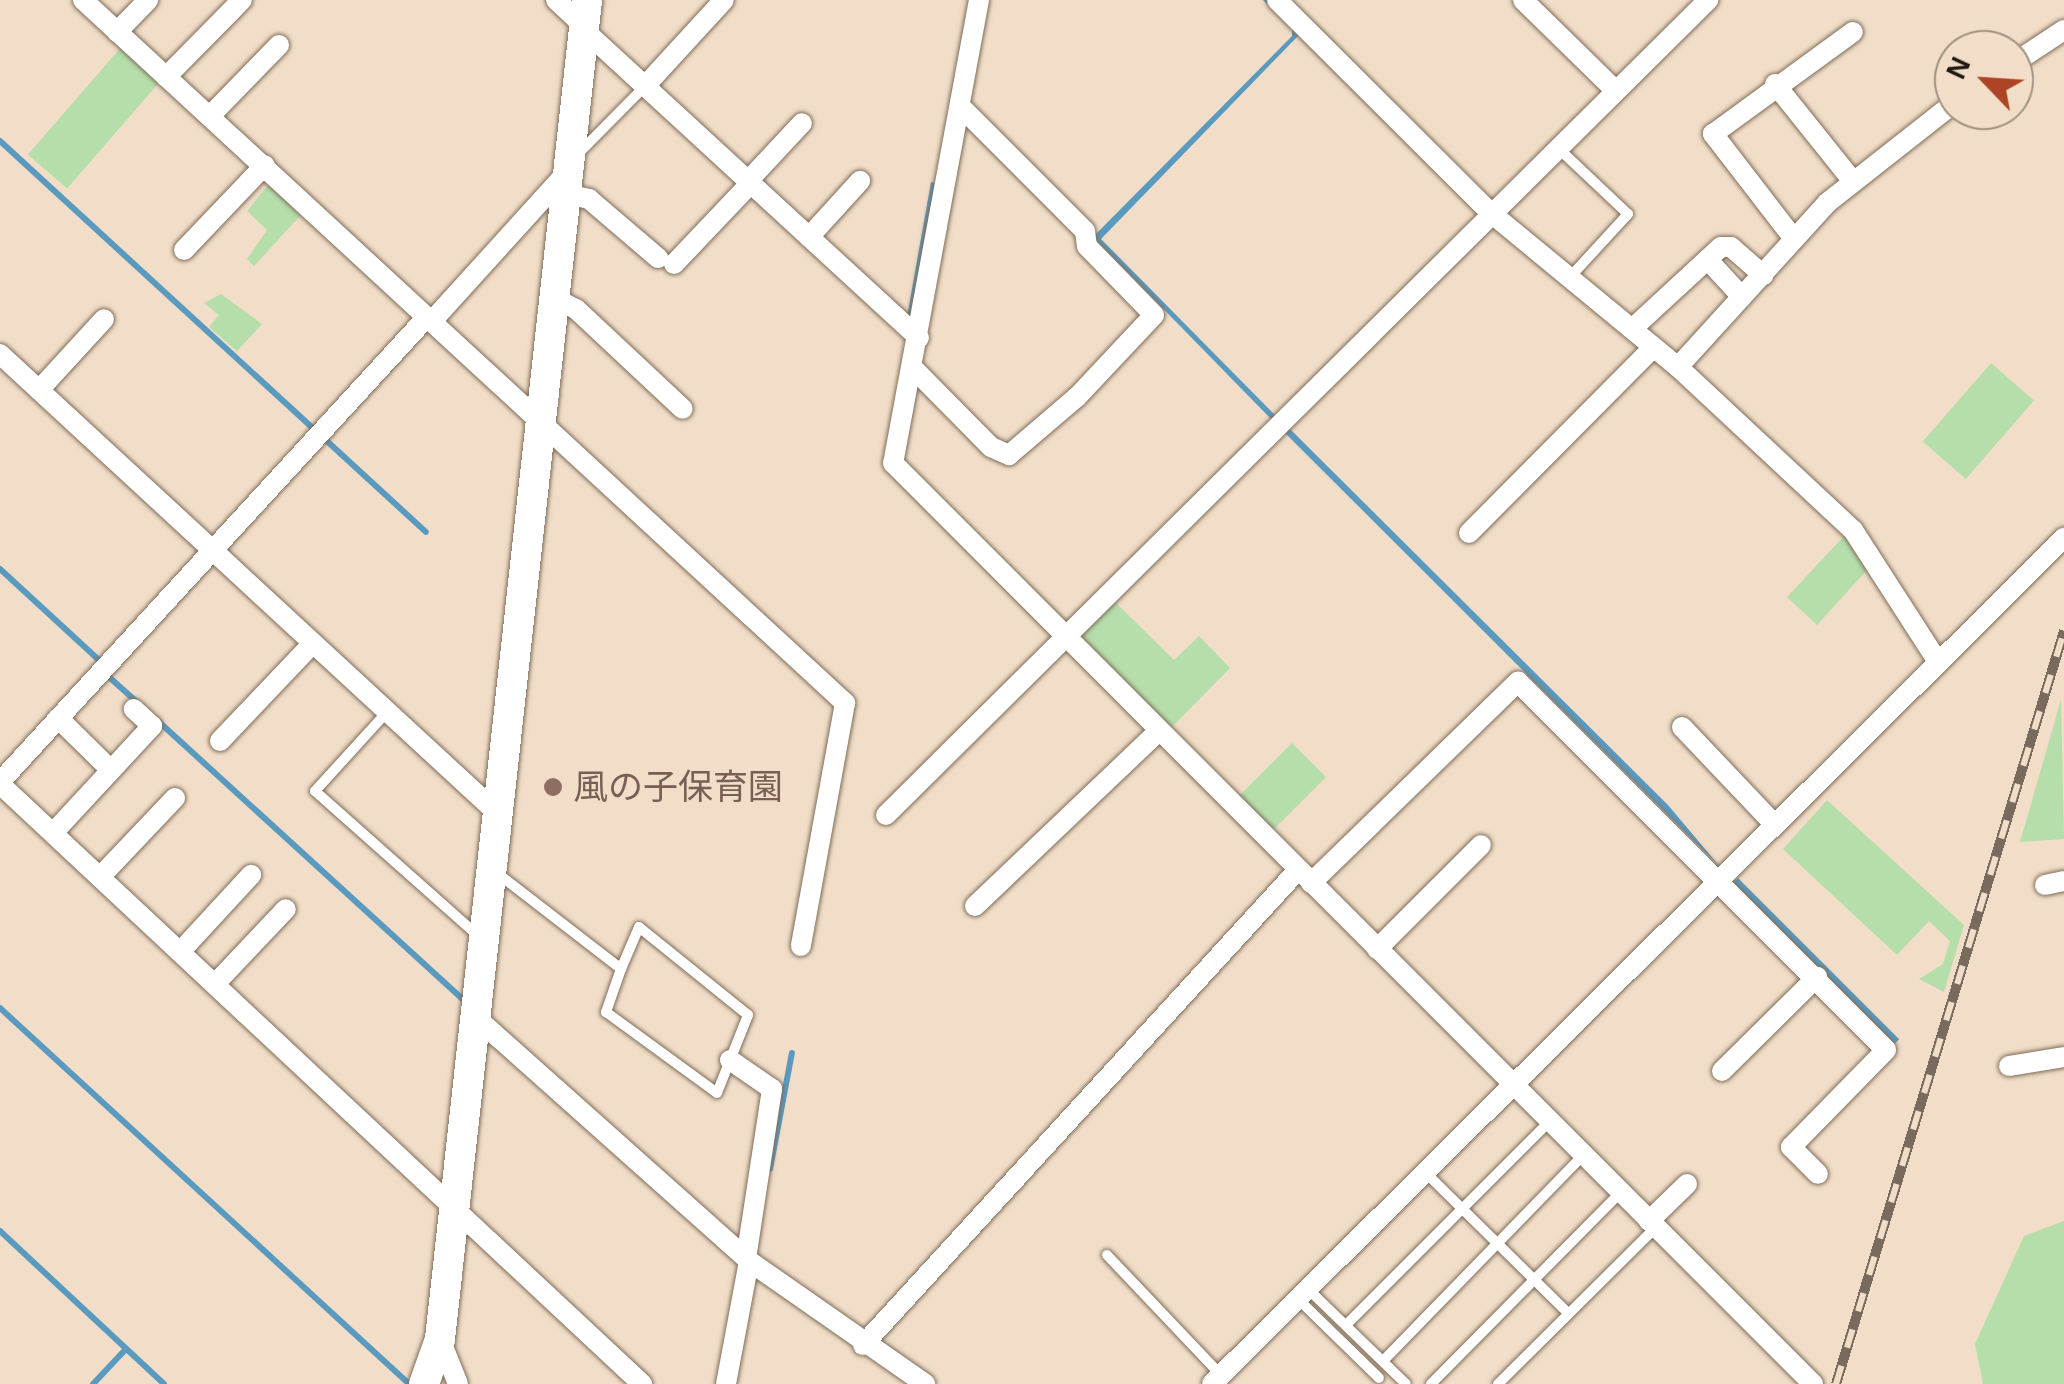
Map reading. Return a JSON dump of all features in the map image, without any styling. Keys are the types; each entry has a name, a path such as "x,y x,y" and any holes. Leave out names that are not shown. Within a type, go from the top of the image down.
{"street":[{"path":"83,0 846,702 802,946"},
{"path":"117,32 148,0"},
{"path":"166,77 242,0"},
{"path":"556,0 585,19 646,85 919,338"},
{"path":"646,85 724,0"},
{"path":"980,0 893,463 1063,638 1812,1384"},
{"path":"1277,0 1491,214 1678,367 1863,542 1938,662"},
{"path":"1522,0 1616,91"},
{"path":"886,815 1616,91 1699,3"},
{"path":"424,1384 440,1339 480,938 585,19"},
{"path":"2034,50 2064,30"},
{"path":"1794,239 1713,134 1775,84 1853,32"},
{"path":"210,116 279,45"},
{"path":"1775,84 1852,180"},
{"path":"913,368 991,447 1009,455 1077,397 1154,314 1087,246 1085,230 960,106"},
{"path":"1678,367 1852,180 1934,118"},
{"path":"568,176 589,199 666,261 749,182 802,123"},
{"path":"184,250 265,165"},
{"path":"568,176 212,550 0,783 642,1384"},
{"path":"809,237 860,181"},
{"path":"1632,329 1708,260 1731,247 1762,275"},
{"path":"1708,260 1742,297"},
{"path":"553,297 576,309 683,409"},
{"path":"39,390 104,320"},
{"path":"1469,533 1654,347"},
{"path":"0,354 495,811"},
{"path":"1216,1379 1427,1174 2064,538"},
{"path":"220,741 312,644"},
{"path":"863,1344 1304,877 1518,682 1886,1050 1791,1147 1818,1174"},
{"path":"53,833 152,726 134,710"},
{"path":"58,718 111,770"},
{"path":"1682,727 1775,825"},
{"path":"975,906 1158,732"},
{"path":"100,877 175,798"},
{"path":"1377,948 1482,845"},
{"path":"180,952 251,874"},
{"path":"215,984 286,908"},
{"path":"1722,1071 1816,977"},
{"path":"472,1014 748,1260 863,1344 926,1384"},
{"path":"2008,1066 2064,1057"},
{"path":"726,1384 772,1089 730,1060"},
{"path":"1652,1224 1686,1184"},
{"path":"440,1339 458,1384"}],"lane":[{"path":"568,176 646,85"},
{"path":"1558,148 1628,214 1570,278"},
{"path":"387,712 315,791 480,938"},
{"path":"489,867 621,969"},
{"path":"639,927 748,1014 717,1093 606,1012 621,969 639,927"},
{"path":"1346,1325 1549,1122"},
{"path":"1383,1361 1583,1156"},
{"path":"1427,1174 1568,1313"},
{"path":"1430,1384 1620,1192"},
{"path":"1498,1384 1652,1224"},
{"path":"1107,1254 1216,1379"},
{"path":"1302,1294 1346,1325 1406,1384"},
{"path":"1302,1294 1379,1378"}],"green space":[{"path":"123,45 162,79 67,189 28,154"},
{"path":"269,184 301,215 254,266 247,259 267,230 247,211"},
{"path":"221,294 262,324 237,351 209,327 219,315 204,303"},
{"path":"1991,363 2034,400 1966,479 1923,441"},
{"path":"1845,535 1867,570 1817,625 1787,597"},
{"path":"1113,600 1174,660 1199,636 1230,668 1170,729 1077,636"},
{"path":"2061,699 2064,839 2020,842 2058,710"},
{"path":"1292,743 1326,777 1271,831 1238,797"},
{"path":"1827,800 1964,925 1944,992 1919,979 1943,964 1950,941 1929,921 1897,955 1783,849"},
{"path":"2064,1221 2064,1384 1983,1384 1975,1344 2024,1236"}],"water":[{"path":"1263,0 1268,0 1298,36 1101,239 1275,415 1271,419 1093,237 1292,36 1292,29"},
{"path":"931,182 935,183 912,319 907,317"},
{"path":"1287,426 1668,805 1721,868 1283,431"},
{"path":"1738,878 1899,1039 1895,1043 1734,882"}],"waterway":[{"path":"0,141 426,532"},
{"path":"0,569 99,660"},
{"path":"109,677 138,703"},
{"path":"158,721 462,999"},
{"path":"0,1008 407,1382"},
{"path":"770,1169 792,1053"},
{"path":"0,1231 164,1384"},
{"path":"93,1384 126,1349"}],"railway":[{"path":"1836,1384 2064,631"}],"place":[{"name":"風の子保育園","path":"553,787"}]}
